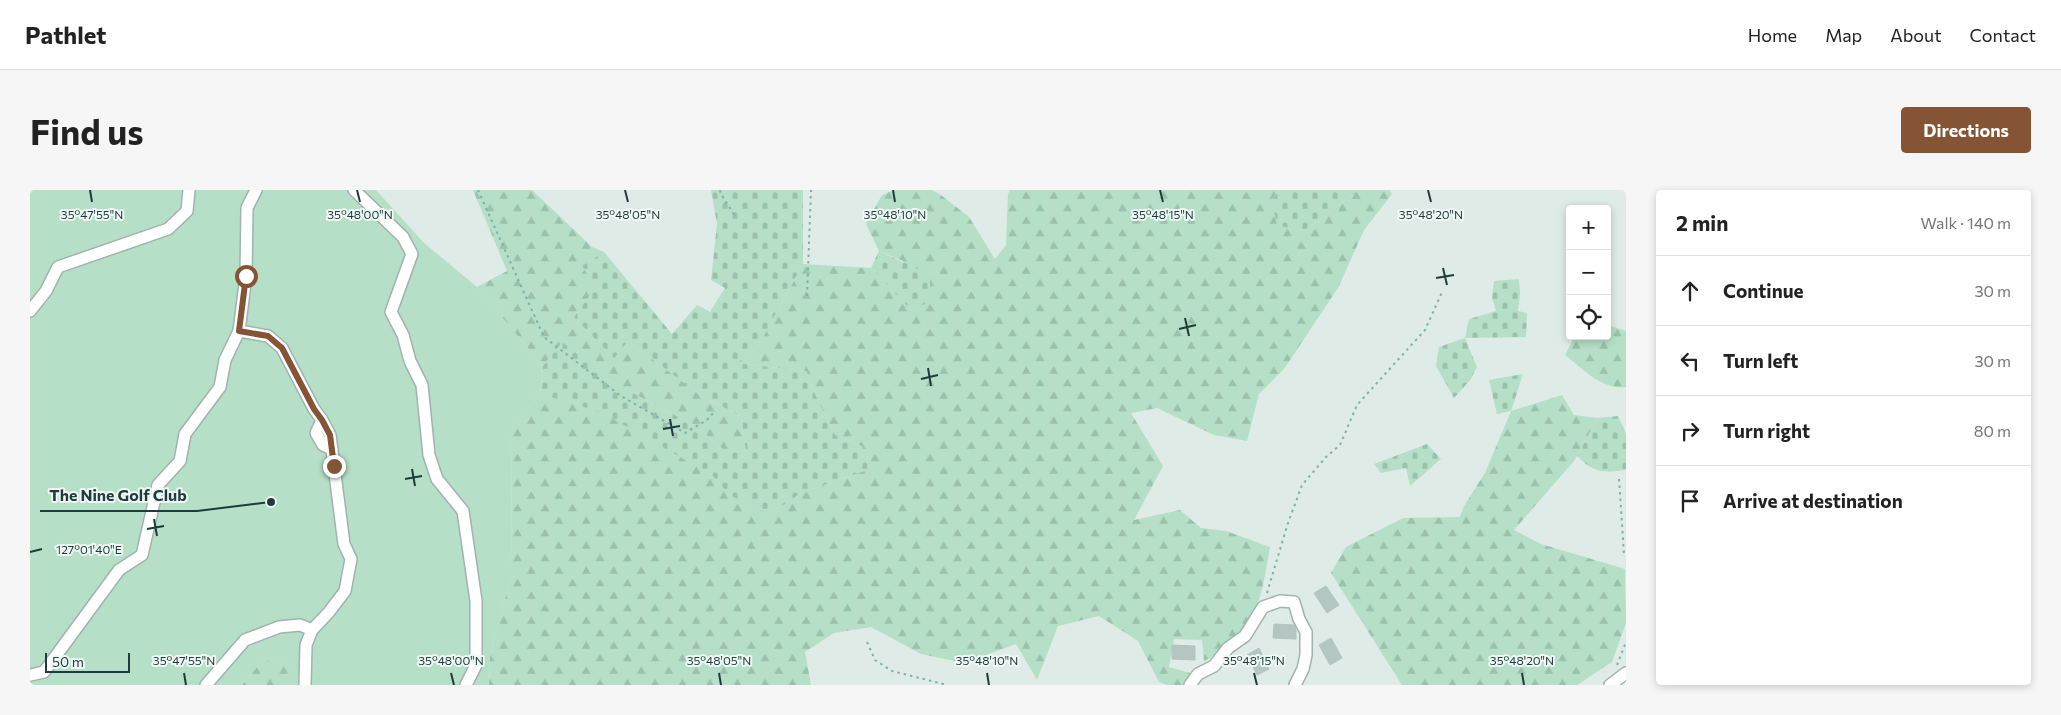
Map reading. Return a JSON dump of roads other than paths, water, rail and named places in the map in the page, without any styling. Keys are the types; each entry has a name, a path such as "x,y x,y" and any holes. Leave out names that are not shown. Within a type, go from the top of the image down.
{"street":[{"path":"30,311 46,291 58,267 168,229 187,211 190,190"},
{"path":"30,675 44,672 119,570 142,555 158,485 180,461 185,434 220,387 225,360 239,331 246,276 247,208 256,190"},
{"path":"354,190 403,237 412,254 391,312 403,335 410,362 422,385 429,455 437,479 462,512 476,601 476,665 466,685"},
{"path":"239,331 268,336 282,348 330,435 344,544 351,559 345,591 312,630 306,645 305,685"},
{"path":"1190,685 1198,674 1214,666 1228,648 1245,636 1263,607 1280,602 1294,602 1299,619 1306,632 1306,655 1303,669 1295,685"},
{"path":"206,685 245,640 278,627 300,626 312,630"},
{"path":"1610,685 1621,670"}],"place":[{"name":"The Nine Golf Club","path":"271,502"}]}
